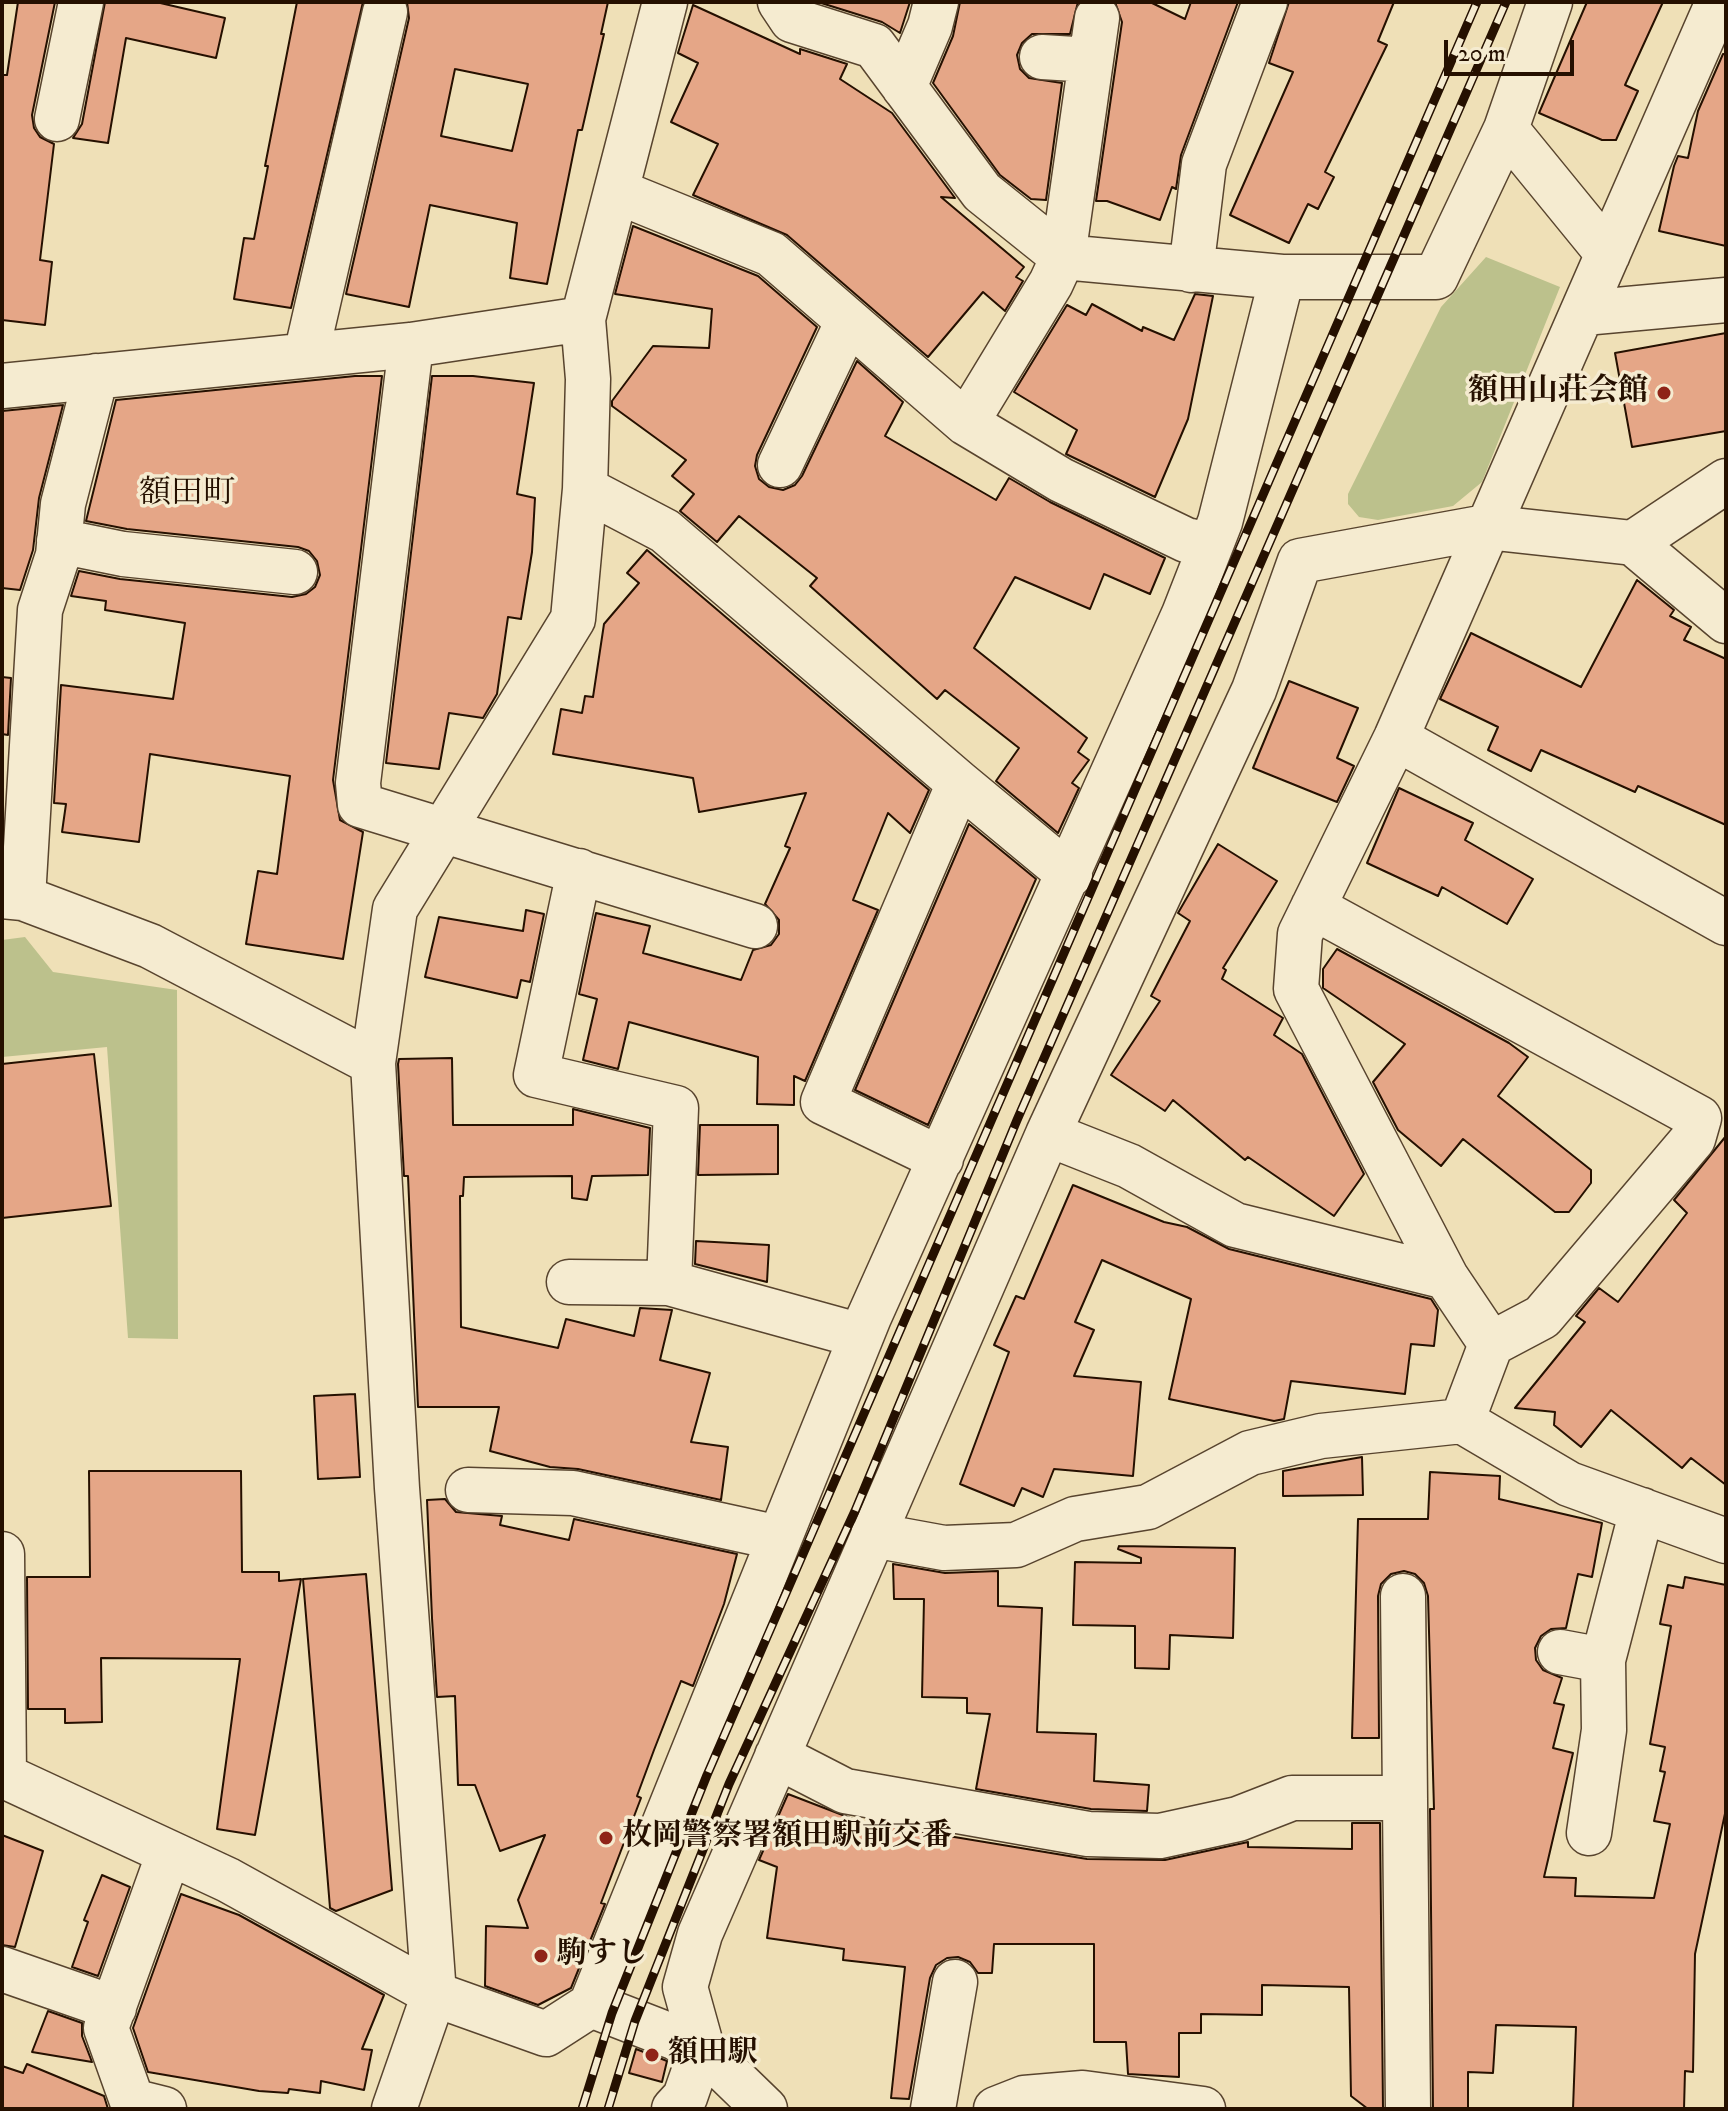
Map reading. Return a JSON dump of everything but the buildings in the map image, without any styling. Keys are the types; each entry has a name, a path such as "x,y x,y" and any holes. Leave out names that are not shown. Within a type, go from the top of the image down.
{"street":[{"path":"57,119 81,2"},
{"path":"394,2109 434,1994 397,1488 373,1063 395,909 573,619 585,489 588,379 583,319 665,2"},
{"path":"780,2 792,20 874,46 982,192 1063,257 1282,277 1436,277 1506,129 1550,2"},
{"path":"904,87 930,26 936,2"},
{"path":"1191,270 1204,164 1265,2"},
{"path":"306,355 385,12"},
{"path":"1491,1344 1446,1277 1296,989 1300,934 1396,738 1608,254 1715,26"},
{"path":"966,423 1051,283 1063,257 1094,39 1042,57"},
{"path":"1506,129 1608,254"},
{"path":"616,191 771,254 966,423 1061,480 1186,540 1210,545"},
{"path":"2,1554 3,1776 228,1880 434,1994 546,2034 591,2005 861,1336 1070,875 1184,614 1220,522 1282,277"},
{"path":"1584,313 1726,300"},
{"path":"2,386 411,345 583,319"},
{"path":"780,465 848,321"},
{"path":"411,345 358,783 360,805 755,926"},
{"path":"96,376 63,504 59,541 40,610 12,897 150,946 373,1063"},
{"path":"1633,543 1726,481"},
{"path":"585,489 665,531 1070,875"},
{"path":"674,2109 685,2097 702,2048 685,1987 700,1934 1048,1134 1254,690 1300,561 1486,527 1633,543 1726,621"},
{"path":"59,541 123,554 295,572"},
{"path":"1396,738 1726,923"},
{"path":"941,1159 823,1102 959,783"},
{"path":"579,871 536,1075 676,1108 669,1283"},
{"path":"1313,907 1713,1130"},
{"path":"1462,1421 1491,1344 1542,1317 1693,1139 1713,1130"},
{"path":"1048,1134 1129,1166 1235,1225 1446,1277"},
{"path":"569,1282 669,1283 861,1336"},
{"path":"873,1535 944,1548 1016,1545 1075,1519 1148,1507 1250,1453 1321,1436 1462,1421 1569,1484 1726,1541"},
{"path":"468,1490 573,1493 779,1538"},
{"path":"1589,1833 1604,1730 1603,1660 1642,1510"},
{"path":"1403,1596 1408,2109"},
{"path":"1560,1652 1603,1660"},
{"path":"777,1756 845,1791 1088,1834 1160,1836 1238,1819 1292,1798 1405,1798"},
{"path":"164,2109 132,2101 106,2028 169,1853"},
{"path":"2,1969 114,2008"},
{"path":"933,2109 955,1982"},
{"path":"591,2005 702,2048 765,2109"},
{"path":"996,2109 1024,2098 1083,2093 1203,2109"}],"green space":[{"path":"1486,257 1560,287 1482,482 1453,506 1378,520 1359,517 1348,504 1348,494 1441,307"},
{"path":"25,937 53,972 177,990 178,1339 128,1338 107,1047 2,1057 2,940"}],"railway":[{"path":"582,2109 612,2013 707,1775 1477,2"},
{"path":"608,2109 635,2021 729,1784 855,1511 1017,1120 1506,2"}],"place":[{"name":"額田山荘会館","path":"1664,393"},
{"name":"枚岡警察署額田駅前交番","path":"606,1838"},
{"name":"駒すし","path":"541,1956"},
{"name":"額田駅","path":"652,2055"}],"district":[{"name":"額田町","path":"187,495"}]}
